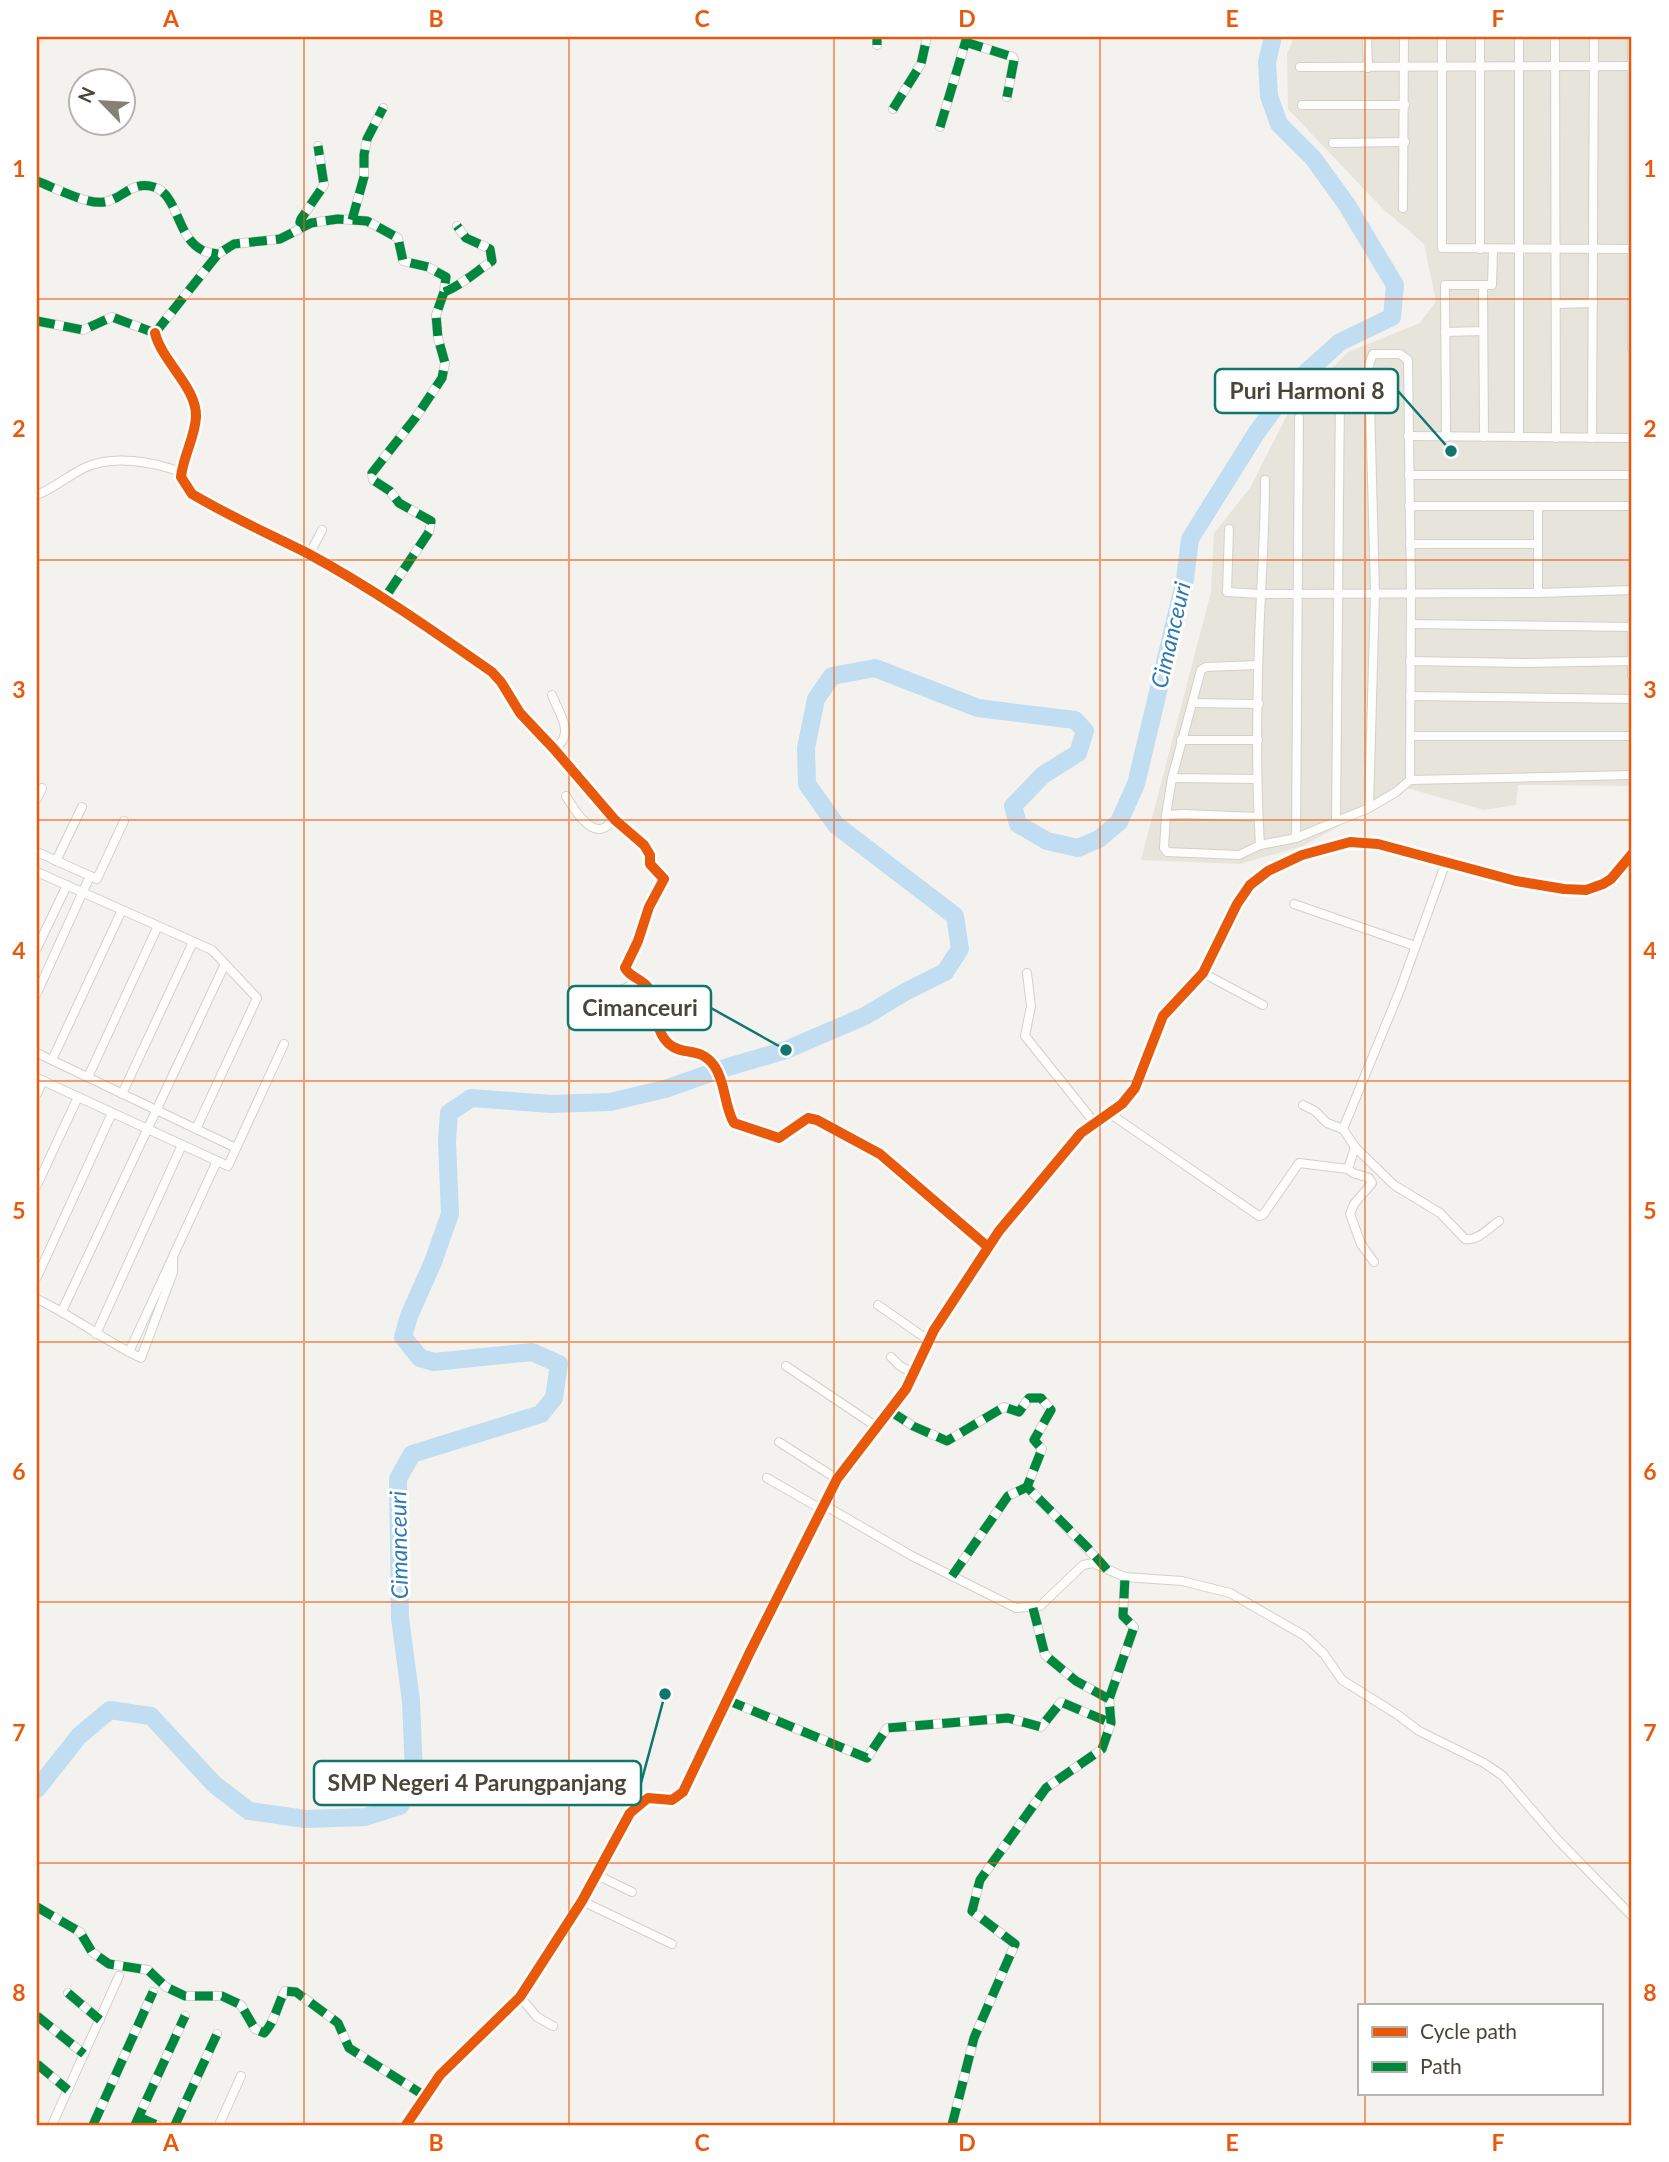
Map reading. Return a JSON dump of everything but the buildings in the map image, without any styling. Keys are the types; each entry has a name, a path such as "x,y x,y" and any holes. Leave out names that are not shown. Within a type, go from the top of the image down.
{"street":[{"path":"893,109 921,64 927,37"},
{"path":"1367,37 1368,68"},
{"path":"1403,208 1404,37"},
{"path":"1442,37 1442,248 1632,250"},
{"path":"1480,37 1480,249"},
{"path":"1519,37 1519,437"},
{"path":"1555,37 1556,438"},
{"path":"1592,438 1594,37"},
{"path":"1632,37 1632,348"},
{"path":"940,127 966,39 1013,57 1007,97"},
{"path":"1300,67 1632,66"},
{"path":"1302,106 1405,105"},
{"path":"352,220 364,177 367,139 383,108"},
{"path":"1333,143 1405,142"},
{"path":"306,225 300,222 301,219 324,185 318,146"},
{"path":"37,181 86,200 104,202 137,185 154,187 165,192 186,236 201,250 218,254"},
{"path":"155,333 218,254 234,244 280,239 306,225 323,220 367,221 398,238 403,261 428,267 446,277 436,324 445,363 442,378 416,417 372,473 373,480 390,491 399,503 431,521 429,532 399,581 384,599"},
{"path":"444,292 492,261 490,249 466,237 457,226"},
{"path":"1446,437 1445,285 1492,285 1493,248"},
{"path":"1483,285 1484,436"},
{"path":"1556,304 1593,303"},
{"path":"37,321 83,330 112,317 155,333"},
{"path":"1445,332 1483,331"},
{"path":"155,333 158,346 196,408 195,423 181,472 184,484 192,494 309,555 384,599 492,672 520,713 615,820 644,845 649,852 649,864 664,879 649,907 638,941 625,964 628,972 649,988 664,1039 679,1050 699,1053 713,1065 721,1080 734,1123 775,1138 785,1136 808,1118 817,1120 880,1154 988,1247"},
{"path":"1369,808 1375,593 1369,365 1373,354 1400,354 1407,358 1411,593 1409,780"},
{"path":"1336,821 1340,394"},
{"path":"1296,838 1299,418"},
{"path":"1408,436 1632,438"},
{"path":"37,495 81,469 103,462 158,464 181,472"},
{"path":"1409,475 1632,475"},
{"path":"1260,845 1257,779 1258,665 1266,538 1265,480"},
{"path":"1409,506 1632,506"},
{"path":"1538,507 1538,593"},
{"path":"1229,529 1227,592 1538,593 1632,590"},
{"path":"309,555 323,530"},
{"path":"1410,544 1538,544"},
{"path":"1632,621 1632,676"},
{"path":"1411,624 1632,627"},
{"path":"1410,661 1632,661"},
{"path":"1258,665 1203,668 1199,674 1172,778 1166,815 1164,848 1170,853 1239,855 1260,845 1296,838 1369,808 1396,792 1409,780 1632,775"},
{"path":"552,695 566,735 564,742 554,749"},
{"path":"1410,696 1632,699"},
{"path":"1193,703 1259,704"},
{"path":"1411,736 1632,736"},
{"path":"1181,740 1258,740"},
{"path":"1172,778 1257,779"},
{"path":"37,799 42,788"},
{"path":"566,796 584,820 596,829 604,828 615,820"},
{"path":"56,861 82,807"},
{"path":"1166,815 1258,817"},
{"path":"37,852 97,879 124,821"},
{"path":"406,2125 440,2075 520,1997 582,1901 630,1813 648,1798 672,1800 683,1792 837,1479 905,1389 928,1340 988,1247 1064,1151 1094,1122 1122,1104 1135,1088 1164,1016 1203,973 1237,904 1250,885 1268,871 1302,855 1334,845 1364,842 1535,886 1586,890 1611,879 1632,854"},
{"path":"1343,1129 1400,990 1447,862"},
{"path":"37,872 212,950 257,998 196,1129"},
{"path":"37,993 90,876"},
{"path":"37,948 67,886"},
{"path":"1294,904 1415,946"},
{"path":"52,1060 122,910"},
{"path":"88,1077 158,926"},
{"path":"122,1094 193,942"},
{"path":"62,1311 225,964"},
{"path":"1027,973 1031,1006 1025,1037 1094,1122"},
{"path":"1203,973 1263,1005"},
{"path":"621,990 640,981"},
{"path":"37,1094 40,1079 228,1167 284,1044"},
{"path":"37,1053 236,1147"},
{"path":"37,1185 78,1097"},
{"path":"1303,1105 1315,1111 1322,1119 1343,1129 1355,1147 1394,1185 1432,1207 1465,1239 1479,1237 1499,1221"},
{"path":"37,1277 112,1113"},
{"path":"1109,1113 1259,1216 1263,1215 1299,1163 1348,1169 1368,1177 1372,1182 1354,1204 1350,1214 1361,1244 1374,1262"},
{"path":"96,1334 182,1145"},
{"path":"1348,1169 1355,1147"},
{"path":"128,1352 217,1161"},
{"path":"37,1299 141,1358 173,1272 173,1255"},
{"path":"878,1305 928,1340"},
{"path":"891,1357 913,1373"},
{"path":"786,1366 877,1427"},
{"path":"890,1411 913,1426 947,1441 1004,1407 1019,1412 1029,1398 1041,1398 1051,1410 1034,1440 1042,1449 1027,1487 1009,1496 952,1576"},
{"path":"779,1442 837,1479"},
{"path":"767,1478 1016,1608 1040,1606 1086,1563 1093,1563 1125,1577 1182,1581 1230,1593 1305,1636 1324,1654 1342,1680 1419,1731 1484,1763 1503,1776 1557,1839 1632,1916"},
{"path":"1027,1487 1108,1571"},
{"path":"952,2125 974,2038 1015,1944 972,1911 980,1880 1046,1788 1102,1749 1111,1723 1110,1699 1134,1627 1124,1616 1125,1577"},
{"path":"1033,1608 1045,1655 1076,1681 1110,1699"},
{"path":"727,1700 867,1758 887,1728 1008,1718 1041,1727 1061,1702 1111,1723"},
{"path":"597,1875 632,1892"},
{"path":"582,1901 672,1944"},
{"path":"37,1907 80,1932 92,1952 109,1964 148,1970 166,1987 185,1996 222,1996 241,2005 255,2029 264,2033 271,2026 279,2001 285,1992 296,1992 338,2023 349,2048 425,2096"},
{"path":"52,2125 119,1976"},
{"path":"93,2125 153,1992"},
{"path":"68,1993 100,2020"},
{"path":"520,1997 537,2017 553,2026"},
{"path":"37,2016 84,2054"},
{"path":"157,2125 137,2121 184,2017"},
{"path":"175,2125 216,2034"},
{"path":"37,2066 68,2090"},
{"path":"219,2125 241,2076"}],"shaded area":[{"path":"1294,37 1632,37 1632,786 1518,785 1516,805 1484,810 1407,788 1303,846 1240,864 1141,860 1211,592 1214,533 1250,488 1288,413 1348,352 1420,323 1436,301 1424,244 1381,207 1288,109 1287,54"}],"waterway":[{"name":"Cimanceuri","path":"37,1789 79,1736 110,1710 151,1716 214,1784 249,1811 305,1819 365,1817 400,1806 414,1775 411,1701 400,1618 398,1479 412,1454 541,1414 554,1398 559,1364 532,1352 434,1362 420,1358 403,1337 450,1214 447,1141 449,1113 471,1098 551,1104 610,1102 665,1089 786,1050 865,1016 945,972 960,949 955,916 836,825 807,784 806,748 816,699 832,676 875,668 978,708 1075,720 1085,731 1078,753 1043,775 1013,806 1018,824 1047,841 1078,848 1099,839 1119,822 1136,784 1185,579 1190,539 1257,432 1290,387 1340,342 1392,317 1395,285 1347,205 1313,158 1279,124 1269,96 1267,62 1273,37"}],"marked path":[{"path":"877,37 877,45"},
{"path":"893,109 921,64 927,37"},
{"path":"940,127 967,37"},
{"path":"965,42 1013,57 1007,97"},
{"path":"352,220 364,177 367,139 383,108"},
{"path":"306,225 300,222 301,219 324,185 318,146"},
{"path":"37,181 97,202 111,200 140,186 154,187 168,198 187,236 194,244 205,252 218,254"},
{"path":"155,333 218,254 234,244 280,239 311,223 338,219 367,221 398,238 403,261 428,267 446,277 436,315 438,338 445,363 442,378 416,417 372,473 373,480 390,491 399,503 431,521 429,532 384,599"},
{"path":"444,292 492,261 490,249 466,238 457,226"},
{"path":"37,321 83,330 112,317 155,333"},
{"path":"890,1411 913,1426 947,1441 1004,1407 1019,1412 1029,1398 1041,1398 1051,1410 1034,1440 1042,1449 1027,1487"},
{"path":"952,1576 1008,1496 1027,1487 1108,1571"},
{"path":"952,2125 974,2038 1015,1944 972,1911 980,1880 1046,1788 1102,1749 1111,1723 1109,1699 1134,1627 1123,1616 1125,1577"},
{"path":"1033,1608 1045,1655 1076,1681 1109,1699"},
{"path":"727,1700 867,1758 887,1728 1008,1718 1041,1727 1061,1702 1111,1723"},
{"path":"37,1907 80,1932 92,1952 109,1964 148,1970 166,1987 185,1996 222,1996 241,2005 255,2029 264,2033 271,2024 285,1991 296,1992 338,2023 349,2048 425,2096"},
{"path":"93,2125 153,1992"},
{"path":"68,1993 100,2020"},
{"path":"37,2016 84,2054"},
{"path":"135,2125 185,2016"},
{"path":"175,2125 217,2034"},
{"path":"37,2064 68,2090"},
{"path":"139,2117 157,2125"}],"cycle path":[{"path":"155,333 164,354 191,395 195,406 195,424 181,477 192,494 355,580 492,672 520,713 615,820 644,845 650,855 650,864 664,879 649,907 638,941 625,968 649,989 660,1032 669,1044 680,1050 698,1053 715,1067 734,1123 779,1138 808,1118 817,1120 880,1154 988,1247"},
{"path":"406,2125 440,2075 520,1997 582,1901 630,1813 648,1798 672,1800 683,1792 837,1479 906,1389 934,1330 999,1231 1081,1133 1122,1104 1135,1088 1163,1016 1203,973 1237,904 1250,885 1268,871 1302,855 1350,842 1378,844 1516,881 1586,890 1611,879 1632,854"}],"place":[{"name":"Puri Harmoni 8","path":"1451,451"},
{"name":"Cimanceuri","path":"786,1050"},
{"name":"SMP Negeri 4 Parungpanjang","path":"665,1694"}]}
